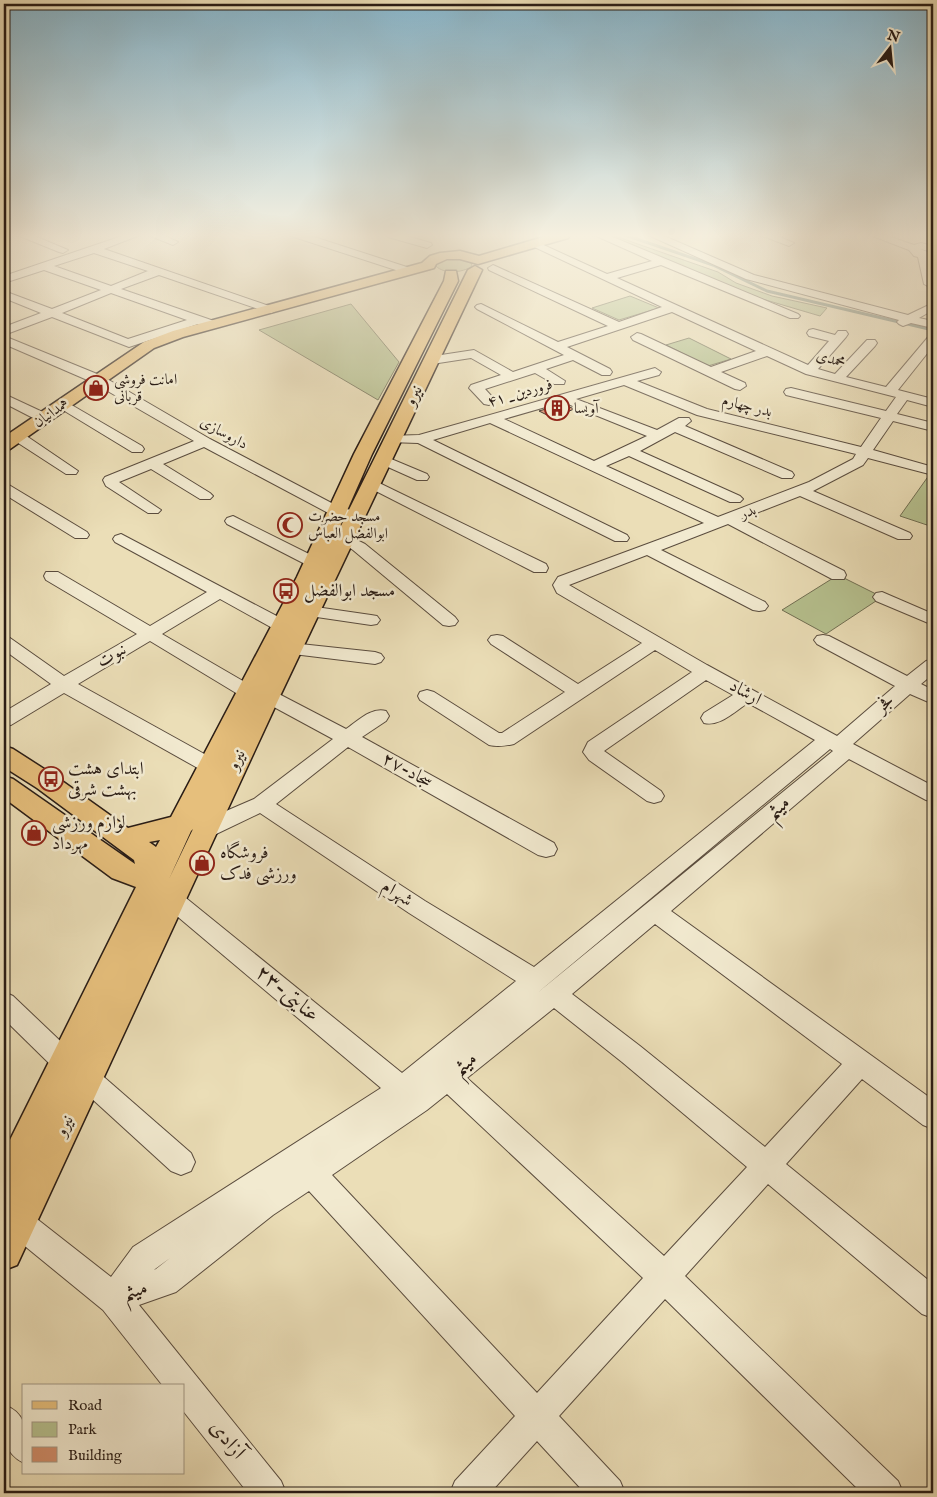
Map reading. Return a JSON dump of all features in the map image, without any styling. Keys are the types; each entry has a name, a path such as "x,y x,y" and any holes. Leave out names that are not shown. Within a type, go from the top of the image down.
{"main road":[{"name":"همدانیان","path":"10,441 97,379 149,345 204,322 289,305"},
{"name":"همدانیان","path":"97,379 154,353 197,337 324,305"},
{"name":"نیرو","path":"193,827 210,766 290,649 345,539 347,514 363,454 442,305"},
{"name":"نیرو","path":"8,1228 158,879 193,827 258,694 282,626 313,562 347,514 373,484 432,360 450,305"},
{"path":"4,755 46,782 123,839 158,879"},
{"path":"4,785 122,870 138,868 158,879"},
{"path":"123,839 193,827"},
{"name":"نیرو","path":"4,1189 77,1071"}],"street":[{"path":"34,305 125,342 204,322"},
{"path":"4,331 71,305"},
{"path":"156,305 204,322"},
{"path":"256,305 271,310"},
{"path":"559,305 618,326"},
{"name":"محمدی","path":"665,305 810,371 933,403"},
{"path":"767,305 794,316"},
{"path":"841,305 933,335"},
{"path":"901,323 933,306"},
{"path":"481,307 606,372"},
{"path":"555,346 672,308"},
{"path":"852,315 901,323 933,325"},
{"path":"810,371 839,337 813,333"},
{"path":"637,337 740,386"},
{"name":"بدر","path":"561,585 564,582 814,485 858,462 889,416 896,394 933,339"},
{"name":"داروسازی","path":"4,340 97,379 205,442 347,514"},
{"path":"838,378 871,343"},
{"path":"710,372 768,351"},
{"path":"432,360 471,354 511,376"},
{"path":"489,401 476,388 573,356"},
{"path":"535,368 558,381"},
{"name":"۴۱ _فروردین","path":"394,439 420,439 655,372"},
{"name":"بدر چهارم","path":"626,381 702,412 864,452 932,471"},
{"path":"791,392 933,427"},
{"path":"4,398 44,418"},
{"path":"563,398 658,435"},
{"path":"63,404 137,449"},
{"path":"594,466 629,451 702,412"},
{"path":"492,419 594,466 724,521 838,575"},
{"path":"673,426 787,475"},
{"path":"420,439 621,538"},
{"path":"10,441 71,471"},
{"path":"153,510 111,483 110,480 205,442"},
{"path":"629,451 735,499"},
{"path":"384,460 422,477"},
{"path":"152,463 205,496"},
{"path":"373,484 540,568"},
{"path":"4,488 81,535"},
{"path":"799,490 904,536"},
{"path":"233,521 313,562"},
{"path":"121,539 282,626"},
{"path":"345,539 359,547 449,621"},
{"path":"649,550 759,606"},
{"name":"۲۷-سجاد","path":"52,576 149,634 258,694 347,738 546,849"},
{"name":"ارشاد","path":"561,585 563,590 747,695 832,750 933,795"},
{"name":"نبوت","path":"4,720 220,592"},
{"path":"882,597 933,620"},
{"path":"309,611 371,620"},
{"path":"497,640 578,692"},
{"path":"823,640 933,698"},
{"path":"4,642 64,684 210,766"},
{"path":"427,696 496,740 507,739 654,643"},
{"path":"290,649 375,658"},
{"name":"فجر","path":"832,750 933,665"},
{"path":"654,796 596,755 593,752 595,747 706,671"},
{"path":"711,718 747,695"},
{"path":"193,827 261,804 379,716"},
{"name":"میثم","path":"114,1299 144,1258 402,1089 654,911 832,750"},
{"name":"میثم","path":"114,1299 165,1281 264,1205 418,1102 448,1078 544,987 832,750"},
{"name":"شهرام","path":"261,804 417,907 544,987 631,1054 933,1303"},
{"name":"۲۳-عنایتی","path":"158,879 402,1089"},
{"path":"654,911 933,1116"},
{"path":"4,1003 77,1071 181,1162"},
{"path":"467,1493 860,1063"},
{"path":"448,1078 664,1277 886,1493"},
{"path":"311,1173 608,1493"},
{"name":"آزادی","path":"8,1228 114,1299 182,1384"},
{"name":"آزادی","path":"185,1387 269,1493"},
{"path":"4,1422 22,1444"}],"green space":[{"path":"352,305 399,362 378,400 259,330"},
{"path":"602,305 651,305 659,308 619,320 592,308"},
{"path":"782,305 813,305 827,308 820,316"},
{"path":"689,338 731,359 708,366 666,345"},
{"path":"933,472 933,527 900,516"},
{"path":"838,575 882,597 826,634 782,610"}],"building":[{"name":"آویسا","path":"563,404 574,409 553,418 539,411"}],"waterway":[{"path":"826,305 933,330"}],"place":[{"name":"امانت فروشی قربانی","path":"96,388"},
{"name":"آویسا","path":"557,408"},
{"name":"مسجد حضرت ابوالفضل العباس","path":"290,525"},
{"name":"مسجد ابوالفضل","path":"286,591"},
{"name":"ابتدای هشت بهشت شرقی","path":"51,779"},
{"name":"لوازم ورزشی مهرداد","path":"34,833"},
{"name":"فروشگاه ورزشی فدک","path":"202,863"}]}
